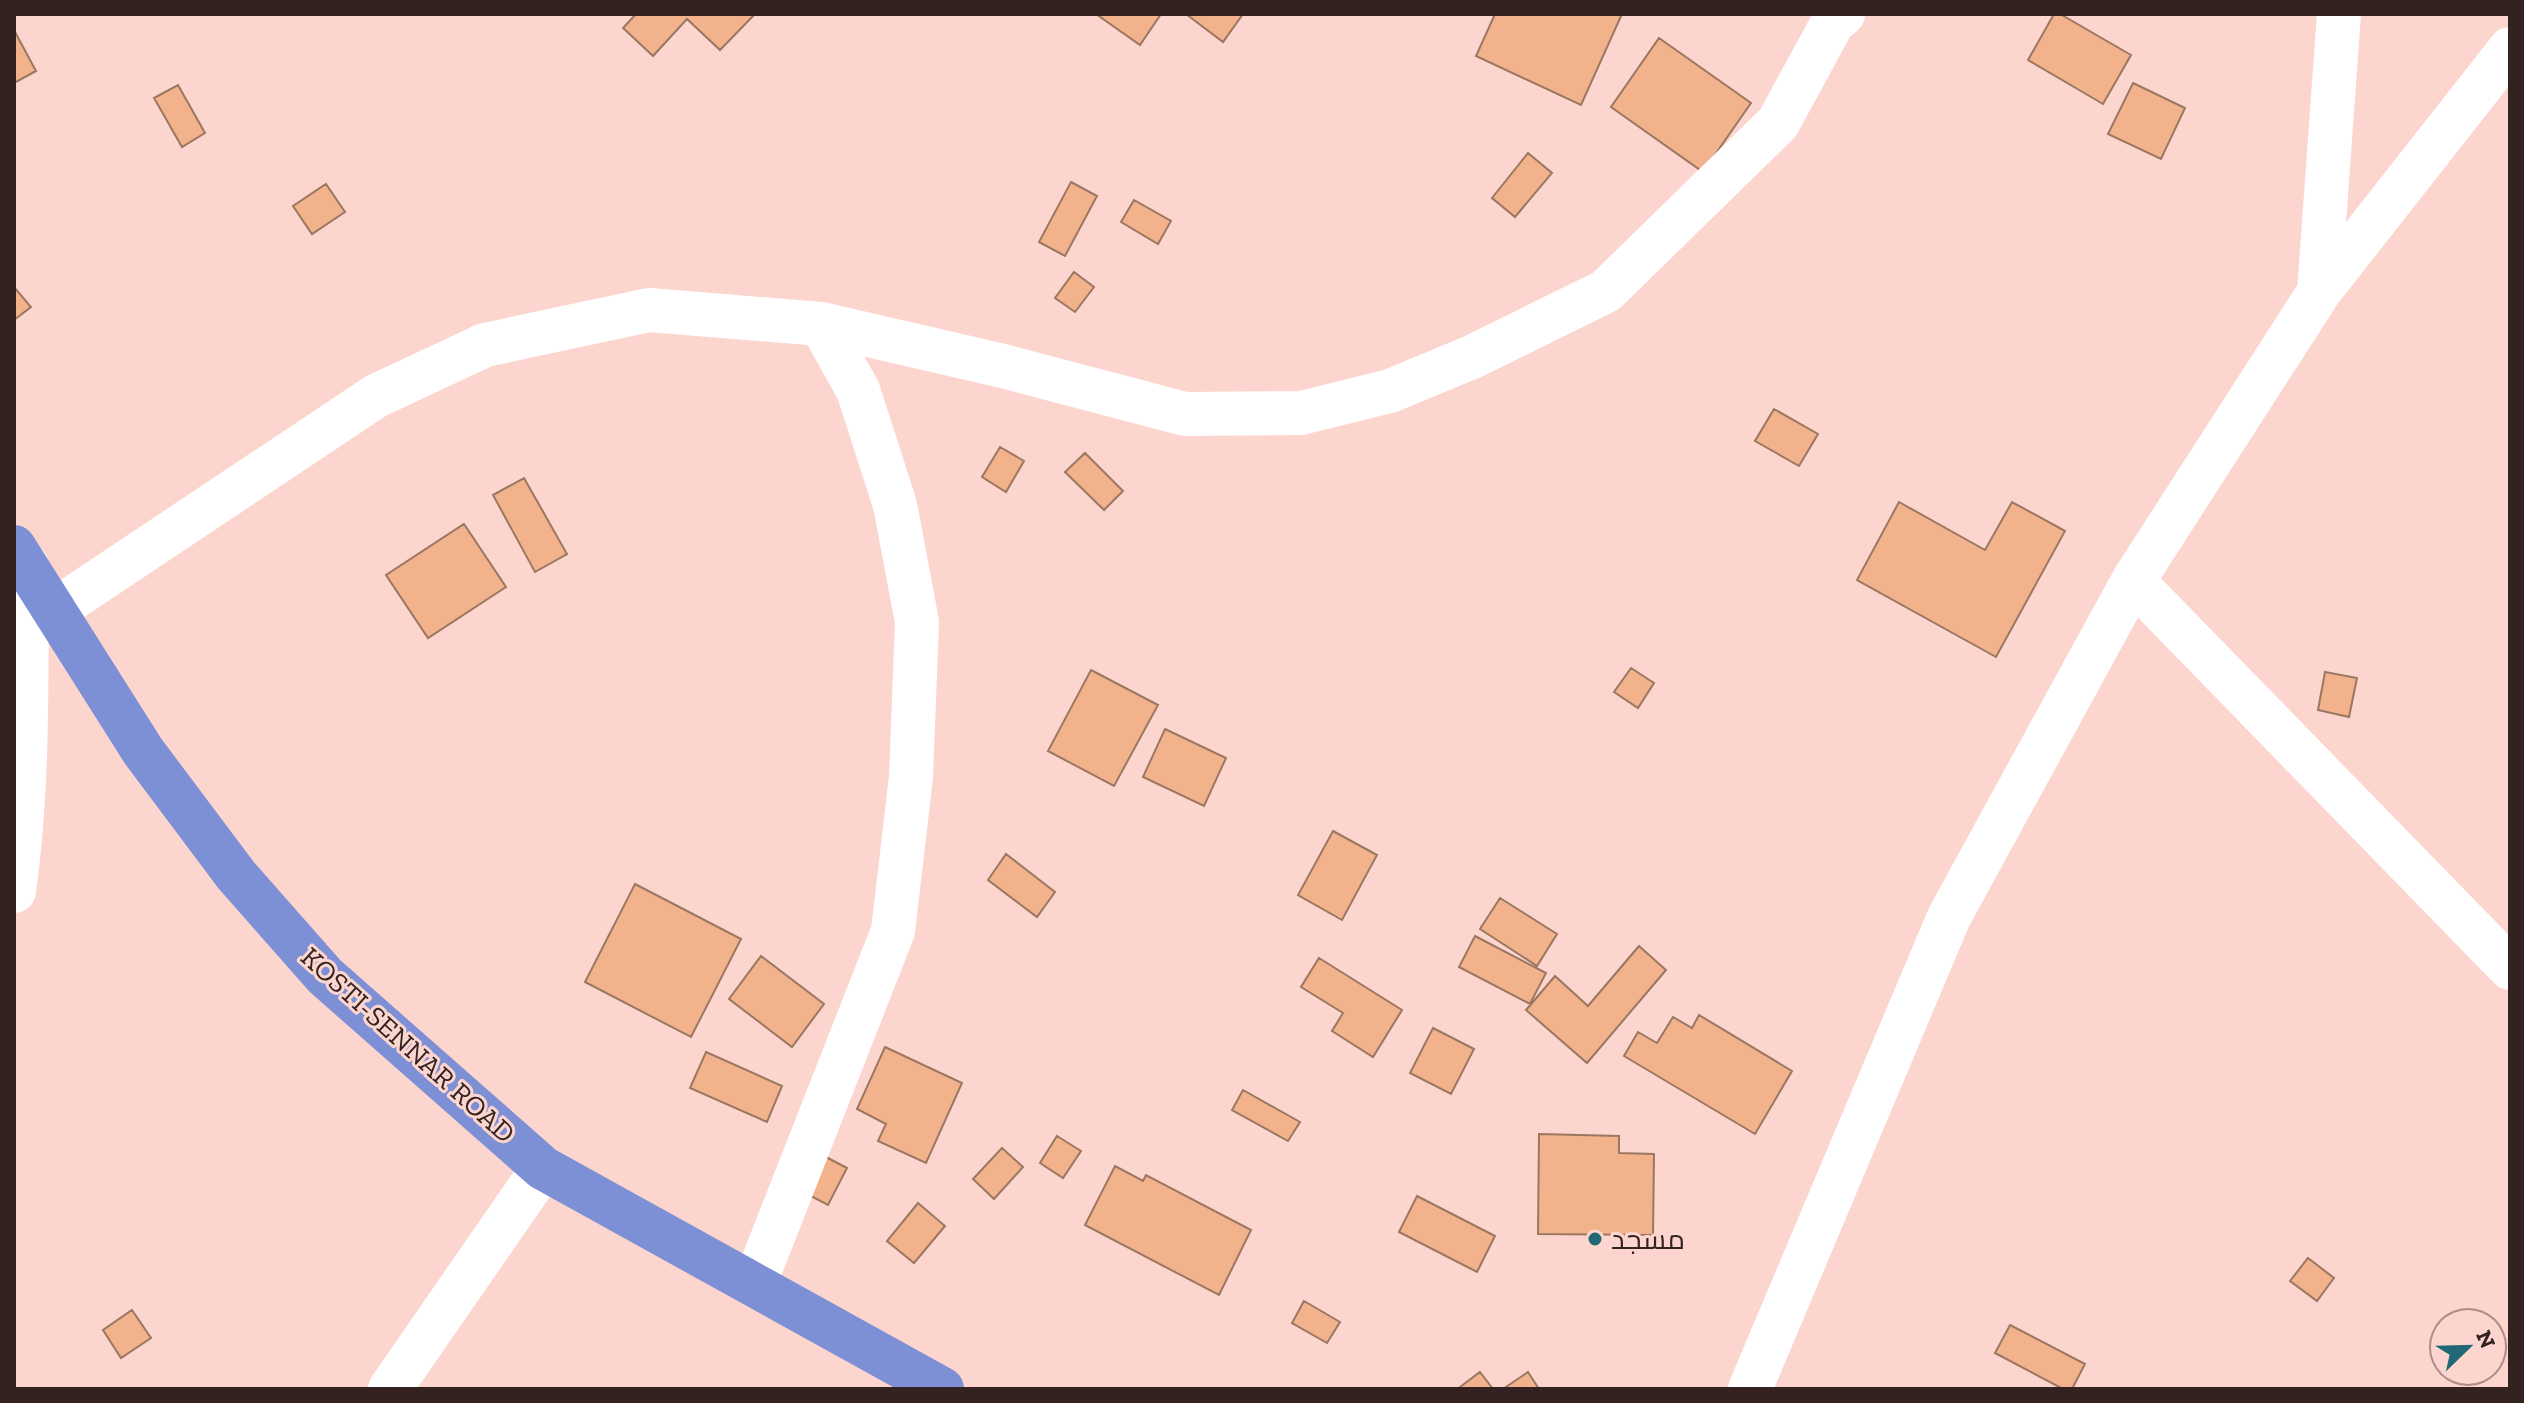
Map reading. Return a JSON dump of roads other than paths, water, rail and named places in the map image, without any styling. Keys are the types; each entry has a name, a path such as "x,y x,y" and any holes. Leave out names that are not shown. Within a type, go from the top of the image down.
{"highway":[{"name":"KOSTI-SENNAR ROAD","path":"21,557 143,751 236,875 325,976 543,1168 942,1389"}],"street":[{"path":"55,610 376,396 485,345 649,310 821,324 1003,366 1185,414 1301,413 1390,391 1472,357 1606,291 1778,123 1833,22 1843,14"},
{"path":"2319,292 2339,14"},
{"path":"1750,1389 1949,917 2133,581 2319,292 2510,49"},
{"path":"754,1285 893,931 911,777 917,622 895,505 858,390 821,324"},
{"path":"14,891 21,829 21,557"},
{"path":"2133,581 2510,968"},
{"path":"390,1389 543,1168"}],"place":[{"name":"مسجد","path":"1595,1239"}]}
